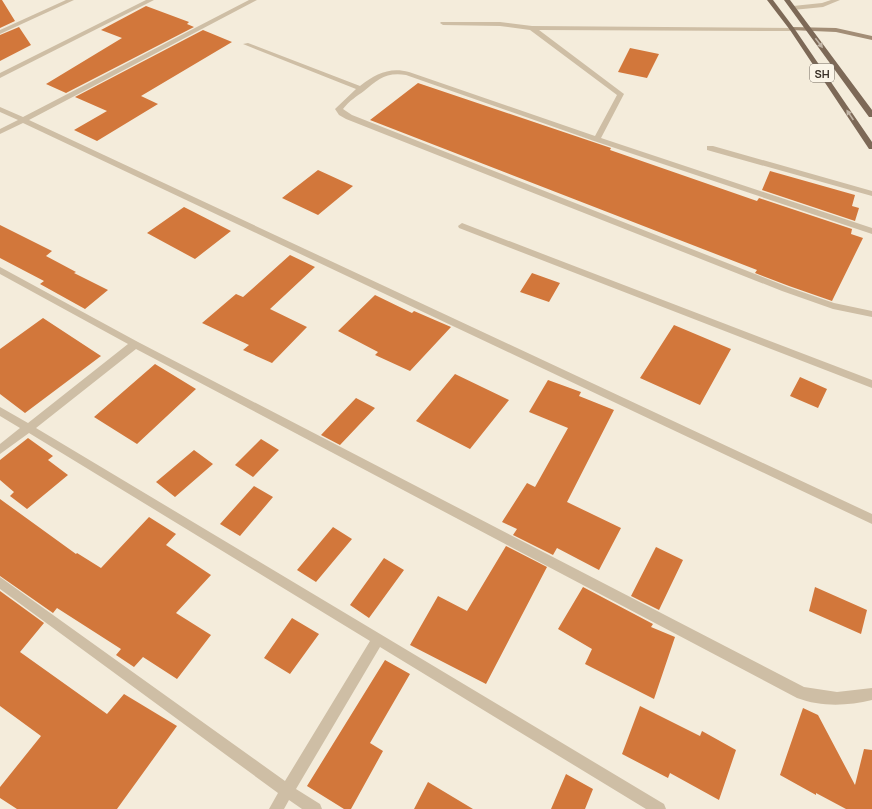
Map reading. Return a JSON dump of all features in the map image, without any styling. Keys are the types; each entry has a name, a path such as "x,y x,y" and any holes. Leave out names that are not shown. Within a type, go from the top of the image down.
{"main road":[{"name":"SH","path":"770,0 792,29 872,148"},
{"name":"SH","path":"787,0 872,115"}],"street":[{"path":"0,32 71,0"},
{"path":"0,76 151,0"},
{"path":"0,132 21,119 254,0"},
{"path":"793,8 823,5 837,0"},
{"path":"443,23 500,24 532,28 809,29 836,30 872,38"},
{"path":"532,28 621,94 597,139"},
{"path":"246,44 362,89"},
{"path":"872,231 597,139 407,73 395,71 386,73 342,104 339,109 342,113 785,290 833,306 872,314"},
{"path":"0,109 872,519"},
{"path":"710,148 872,194"},
{"path":"462,226 872,384"},
{"path":"0,270 135,344 802,693 823,699 843,699 872,694"},
{"path":"0,450 135,344"},
{"path":"0,411 659,809"},
{"path":"0,582 287,791 315,809"},
{"path":"276,809 378,639"}],"building":[{"path":"0,0 2,0 15,21 0,28"},
{"path":"146,6 189,22 187,24 194,27 66,93 46,84 122,38 101,30"},
{"path":"19,27 31,45 0,61 0,35"},
{"path":"203,30 232,42 141,96 158,104 97,141 74,130 107,111 75,97"},
{"path":"630,48 659,54 647,78 618,72"},
{"path":"418,83 611,148 610,150 757,201 759,198 852,229 851,234 863,238 832,301 755,273 757,270 370,120"},
{"path":"318,170 353,186 318,215 282,198"},
{"path":"770,171 855,195 852,206 859,208 855,221 762,190"},
{"path":"184,207 231,231 195,259 147,233"},
{"path":"0,225 52,251 46,256 76,272 74,273 108,290 85,309 40,284 44,281 0,258"},
{"path":"290,255 315,267 270,309 307,327 272,363 243,350 249,345 202,323 236,294 243,297"},
{"path":"532,273 560,283 549,302 520,292"},
{"path":"375,295 412,313 414,311 451,327 410,371 375,355 378,352 338,331"},
{"path":"43,318 101,356 25,413 0,394 0,349"},
{"path":"674,325 731,349 700,405 640,378"},
{"path":"155,364 196,389 137,444 94,417"},
{"path":"455,374 509,400 470,449 416,421"},
{"path":"800,377 827,389 818,408 790,396"},
{"path":"548,380 581,392 579,396 614,410 567,502 621,528 599,570 557,548 553,555 513,535 517,529 502,522 527,483 535,487 568,428 529,412"},
{"path":"356,398 375,408 340,445 321,435"},
{"path":"28,438 53,456 48,460 68,475 27,509 10,496 14,492 0,480 0,460"},
{"path":"261,439 279,450 253,477 235,465"},
{"path":"194,450 213,464 175,497 156,482"},
{"path":"254,486 273,497 240,536 220,524"},
{"path":"0,499 76,554 77,553 101,568 149,517 176,534 166,545 211,575 176,613 211,635 177,679 143,657 134,667 116,655 121,649 57,608 53,613 0,576"},
{"path":"333,527 352,539 316,582 297,570"},
{"path":"506,546 547,567 486,684 410,645 438,596 467,611"},
{"path":"656,547 683,560 659,610 631,596"},
{"path":"384,558 404,570 369,618 350,605"},
{"path":"583,587 653,624 651,627 675,637 654,699 585,664 592,649 558,629"},
{"path":"815,587 867,610 861,634 809,611"},
{"path":"0,591 44,623 20,652 107,714 124,694 177,726 117,809 17,809 0,798 0,787 41,736 0,706"},
{"path":"292,618 319,634 290,674 264,658"},
{"path":"385,660 410,674 370,743 383,751 351,809 344,809 307,786"},
{"path":"640,706 700,736 702,731 736,750 719,800 670,773 668,778 622,754"},
{"path":"803,708 818,715 855,785 864,749 872,750 872,809 846,809 816,793 816,795 780,775"},
{"path":"566,774 593,789 585,809 551,809"},
{"path":"428,782 473,809 414,809"}]}
